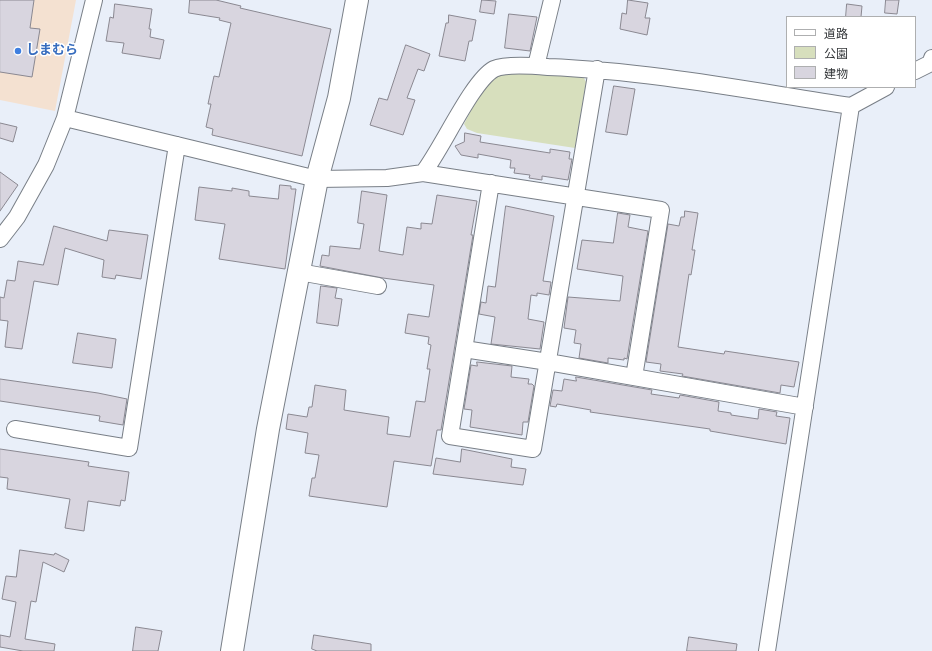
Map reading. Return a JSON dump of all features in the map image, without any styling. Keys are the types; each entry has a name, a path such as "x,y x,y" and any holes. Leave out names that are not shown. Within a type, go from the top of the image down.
{"street":[{"path":"0,239 17,217 46,165 65,118 94,0"},
{"path":"232,651 268,429 317,180 339,98 357,0"},
{"path":"536,66 552,0"},
{"path":"916,70 931,63 932,58"},
{"path":"423,173 434,159 477,84 495,69 519,66 597,69 851,106 884,88"},
{"path":"491,183 450,436 533,449 597,69"},
{"path":"767,651 851,106"},
{"path":"65,118 317,180 387,178 423,173 661,210 634,377"},
{"path":"15,429 129,448 177,145"},
{"path":"299,272 378,286"},
{"path":"464,349 548,362 805,407"}],"shaded area":[{"path":"0,0 76,0 55,111 0,100"}],"green space":[{"path":"501,72 583,76 586,82 575,148 477,133 467,129 464,124 481,91"}],"building":[{"name":"しまむら","path":"0,0 34,0 30,28 40,29 32,77 0,72"},
{"path":"190,0 216,0 241,6 240,8 331,29 302,156 212,135 213,129 206,127 211,104 208,104 214,76 219,77 231,23 219,20 220,18 189,13"},
{"path":"482,0 496,1 494,14 480,12"},
{"path":"628,0 648,3 645,18 650,18 647,35 620,29 622,13 626,14"},
{"path":"886,0 899,0 897,14 885,13"},
{"path":"115,4 152,9 149,29 151,29 150,37 164,40 160,59 122,53 124,43 106,41 110,17 113,18"},
{"path":"847,4 862,6 861,16 846,16"},
{"path":"509,14 537,17 530,51 505,48"},
{"path":"449,15 476,20 472,41 469,41 465,61 439,56"},
{"path":"406,45 430,54 424,71 418,69 407,98 415,100 403,135 370,125 379,98 387,100"},
{"path":"614,86 635,89 627,135 606,132"},
{"path":"0,123 17,127 13,142 0,138"},
{"path":"465,133 481,136 480,142 550,153 550,149 570,152 569,159 572,159 568,180 542,176 542,180 529,178 530,175 514,173 515,168 510,168 511,160 478,154 478,158 461,155 455,146 464,142"},
{"path":"0,172 18,185 0,211"},
{"path":"280,185 291,186 291,189 296,189 285,269 219,259 225,224 195,220 199,187 232,191 232,188 249,191 249,196 278,199"},
{"path":"362,191 387,195 379,251 403,255 407,227 421,229 421,223 432,224 437,195 477,201 471,235 473,235 441,430 437,430 431,466 394,461 387,507 309,496 312,478 315,478 319,455 305,453 308,433 286,429 288,414 307,417 309,407 312,407 315,385 346,390 344,410 389,417 387,434 410,437 416,401 425,402 430,369 427,369 431,345 428,344 429,337 405,333 408,314 429,317 434,285 383,278 320,266 322,255 329,256 330,246 360,249 364,224 358,223"},
{"path":"506,206 554,216 543,281 551,282 549,295 537,293 537,296 531,295 528,319 544,322 540,349 491,344 495,317 479,314 481,302 486,303 488,286 495,287"},
{"path":"685,211 698,213 692,250 695,250 691,275 689,274 678,347 724,354 725,351 799,362 794,387 781,385 780,393 660,371 661,364 646,362 668,224 679,226 681,217 684,217"},
{"path":"618,213 630,215 628,227 648,231 627,359 608,358 608,363 579,358 581,344 574,343 576,330 564,328 568,297 620,301 623,276 577,269 582,240 613,243"},
{"path":"54,226 107,241 109,230 148,235 141,279 116,275 115,279 102,277 104,260 65,248 58,285 34,281 22,349 5,347 8,321 0,320 0,297 4,298 7,280 15,281 18,261 43,265"},
{"path":"321,286 337,288 335,298 342,299 338,326 317,323"},
{"path":"78,333 116,339 112,368 73,363"},
{"path":"477,362 512,366 511,377 529,379 528,384 532,384 534,386 528,422 523,422 522,435 470,427 472,410 464,409 471,365 477,366"},
{"path":"576,377 652,390 651,394 679,398 680,395 719,402 718,411 731,413 731,415 758,419 759,409 777,412 776,416 790,418 786,444 710,431 710,429 590,412 591,410 557,404 556,407 550,406 553,390 562,391 564,379 576,381"},
{"path":"0,379 98,393 127,399 123,425 99,421 100,416 0,401"},
{"path":"0,449 89,462 88,466 129,472 125,501 121,500 120,506 88,501 84,531 65,528 70,499 7,489 8,478 0,477"},
{"path":"462,449 512,459 511,467 526,469 523,485 433,474 436,458 460,462"},
{"path":"20,550 54,555 55,553 69,560 64,572 43,562 36,602 31,601 25,639 55,644 54,651 23,651 0,647 0,635 10,637 16,602 2,599 6,576 16,577"},
{"path":"136,627 162,631 158,651 133,651"},
{"path":"314,635 371,644 371,651 317,651 312,649"},
{"path":"689,637 737,644 736,651 687,651"}],"place":[{"name":"しまむら","path":"18,51"}]}
